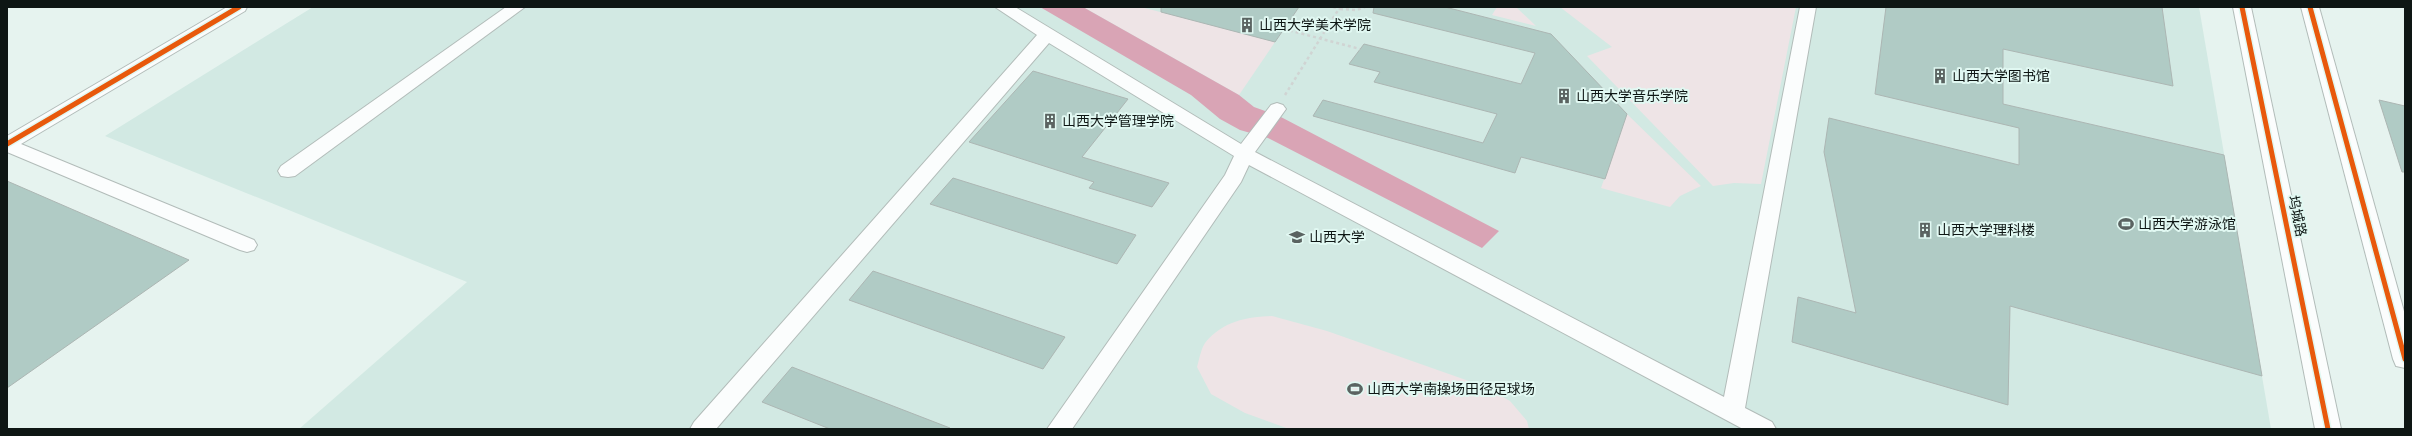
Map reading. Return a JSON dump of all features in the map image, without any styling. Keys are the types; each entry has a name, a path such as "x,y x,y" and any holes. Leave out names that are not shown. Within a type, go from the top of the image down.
{"main road":[{"name":"坞城路","path":"2242,7 2328,429"},
{"path":"2310,7 2405,359"}],"street":[{"path":"7,144 240,7"},
{"path":"288,171 517,7"},
{"path":"1003,7 1047,35 1171,108 1262,130 1733,412 1764,429"},
{"path":"1733,412 1808,7"},
{"path":"702,429 1047,35"},
{"path":"1060,429 1234,177 1262,130"},
{"path":"7,144 247,245"}],"path":[{"path":"1333,7 1349,10 1365,7"},
{"path":"1262,130 1340,7"},
{"path":"1284,29 1360,49"}],"shaded area":[{"name":"山西大学","path":"313,7 2199,7 2271,429 299,429 467,282 105,136"},
{"path":"1040,7 1083,7 1239,95 1254,107 1279,116 1499,231 1482,248 1268,138 1240,130 1220,119 1191,95"},
{"path":"1083,7 1141,7 1275,42 1239,95"},
{"path":"1497,7 1516,7 1536,26 1492,15"},
{"path":"1560,7 1796,7 1761,184 1734,183 1713,186 1587,56 1612,47"},
{"path":"1627,114 1701,186 1680,196 1670,207 1601,188"},
{"path":"1272,316 1327,331 1483,386 1510,401 1527,421 1529,429 1289,429 1245,413 1211,394 1197,367 1200,355 1205,343 1227,325 1244,319"}],"building":[{"name":"山西大学美术学院","path":"1161,7 1299,7 1275,42 1161,12"},
{"name":"山西大学音乐学院","path":"1374,7 1445,7 1551,34 1627,114 1605,179 1521,157 1515,173 1313,116 1323,100 1483,143 1497,114 1374,82 1380,72 1349,64 1364,44 1521,84 1535,53 1373,13"},
{"path":"1886,7 2162,7 2173,86 2003,49 2003,104 2224,155 2262,376 2010,306 2008,405 1792,342 1798,297 1856,313 1824,152 1829,118 2019,165 2019,128 1875,94"},
{"name":"山西大学管理学院","path":"1033,71 1128,99 1082,157 1169,183 1152,207 1089,188 1094,182 969,142"},
{"path":"2379,100 2405,106 2405,172 2402,172"},
{"path":"953,178 1136,235 1117,264 930,204"},
{"path":"7,181 189,260 7,388"},
{"path":"873,271 1065,337 1043,369 849,300"},
{"path":"792,367 950,428 830,429 762,402"}],"cycle path":[{"path":"7,144 239,7"},
{"path":"2242,7 2328,429"},
{"path":"2310,7 2405,359"}],"place":[{"name":"山西大学美术学院","path":"1247,25"},
{"name":"山西大学图书馆","path":"1940,76"},
{"name":"山西大学音乐学院","path":"1564,96"},
{"name":"山西大学管理学院","path":"1050,121"},
{"name":"山西大学游泳馆","path":"2126,224"},
{"name":"山西大学理科楼","path":"1925,230"},
{"name":"山西大学","path":"1297,237"},
{"name":"山西大学南操场田径足球场","path":"1355,389"}]}
